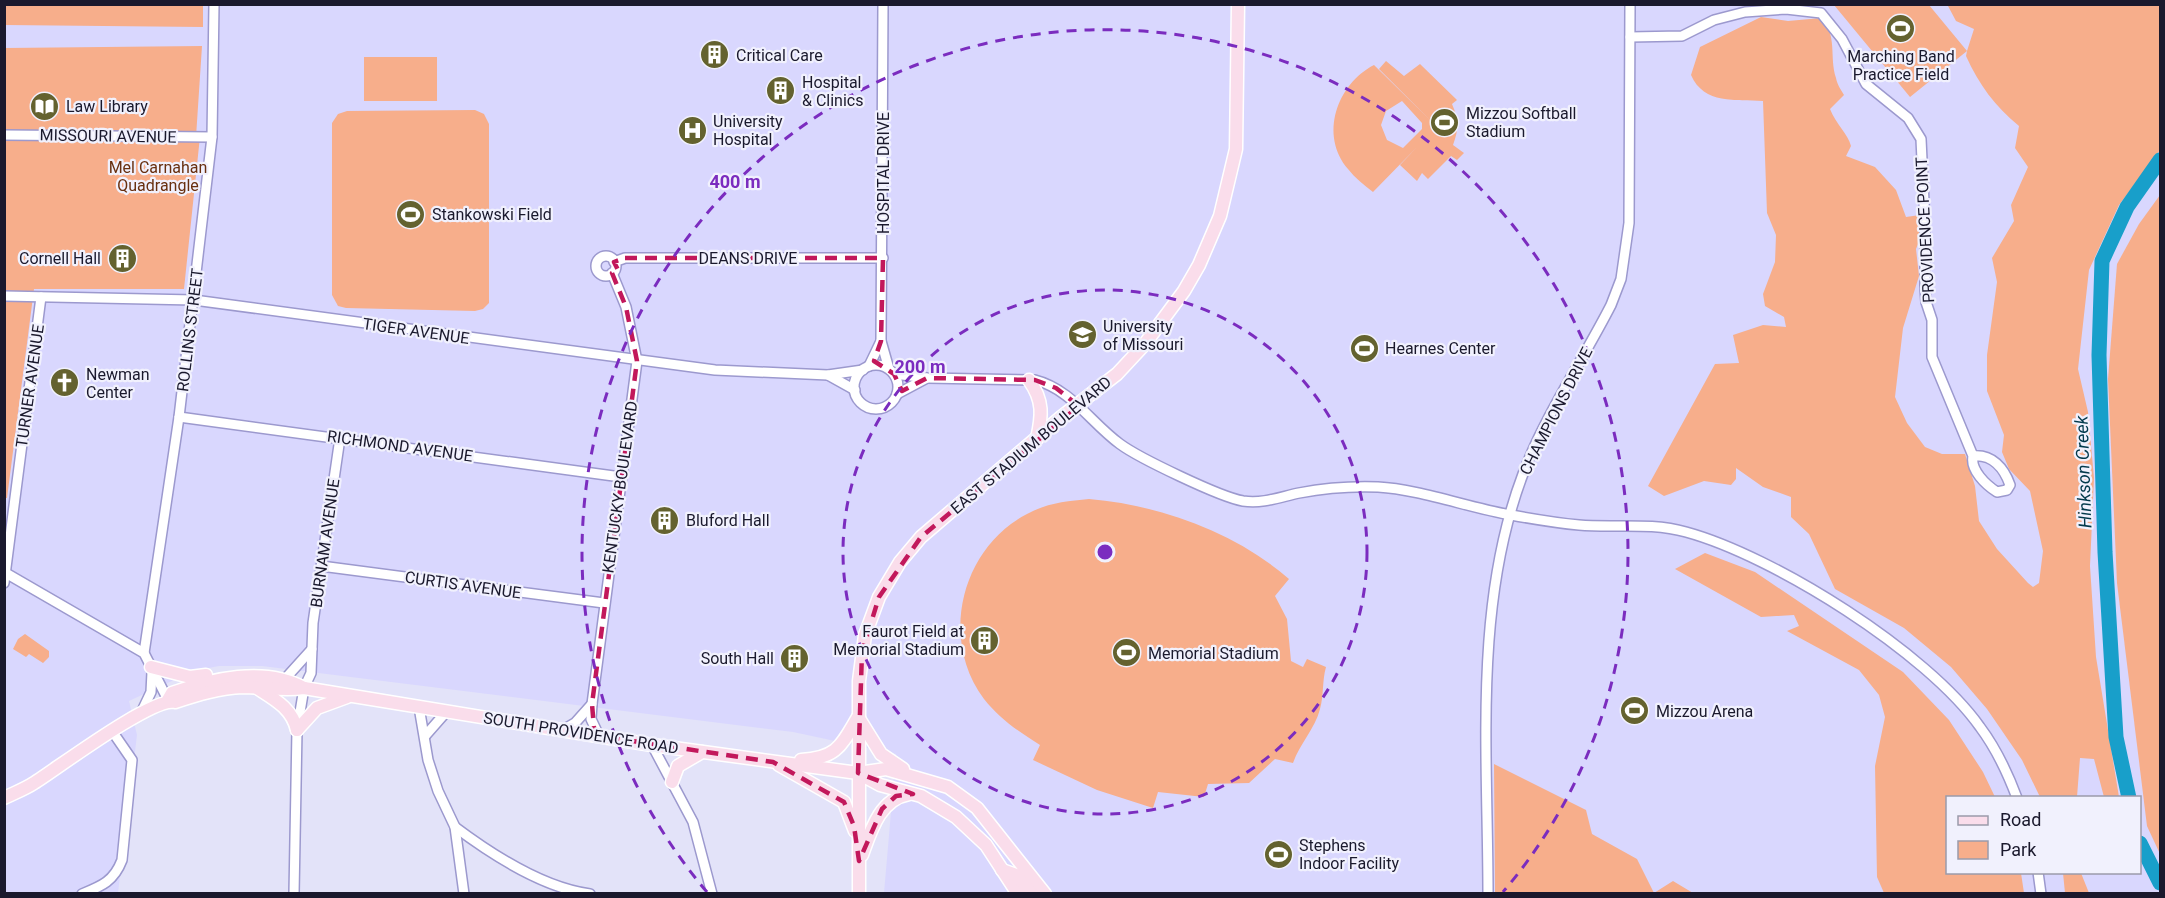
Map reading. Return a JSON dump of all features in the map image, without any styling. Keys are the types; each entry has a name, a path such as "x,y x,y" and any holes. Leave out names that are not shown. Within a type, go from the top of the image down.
{"main road":[{"name":"EAST STADIUM BOULEVARD","path":"859,894 859,681 865,635 879,597 889,578 921,537 1127,364 1171,311 1199,265 1217,224 1236,149 1238,4"},
{"path":"1029,380 1037,390 1042,406 1037,439"},
{"path":"151,667 190,677 239,670 285,708 293,718 297,730 317,708 352,696"},
{"name":"SOUTH PROVIDENCE ROAD","path":"4,798 31,785 141,713 168,700 175,702 215,690 255,682 284,680 304,688"},
{"name":"SOUTH PROVIDENCE ROAD","path":"255,682 652,745 858,773 886,769 917,776 948,787 977,808 1045,894"},
{"path":"773,762 820,759 831,755 839,749 858,717 880,754 917,776"},
{"path":"672,782 678,766 702,752"},
{"path":"773,762 844,802 854,826 859,861"},
{"name":"SOUTH PROVIDENCE ROAD","path":"858,773 880,785 913,794 956,817 986,845 1018,894"},
{"path":"4,787 31,785"},
{"path":"859,861 882,809 896,796 913,794"},
{"path":"1002,870 1016,875 1032,894"}],"street":[{"name":"ROLLINS STREET","path":"144,653 179,417 212,137 214,4"},
{"name":"HOSPITAL DRIVE","path":"883,4 881,341 892,372"},
{"name":"CHAMPIONS DRIVE","path":"1488,894 1488,643 1495,579 1510,515 1523,474 1536,445 1583,360 1621,279 1629,223 1630,4"},
{"name":"PROVIDENCE POINT","path":"1630,38 1682,36 1714,20 1745,12 1786,9 1821,13 1842,39 1866,84 1908,118 1920,139 1925,223 1925,287 1926,302 1932,320 1932,357 1973,456 1972,465 1988,486 1997,492 2007,490 2010,485 1999,465 1985,456 1973,456"},
{"name":"MISSOURI AVENUE","path":"4,135 212,137"},
{"path":"605,256 614,262 616,267 612,273 601,274 597,264 605,256"},
{"name":"DEANS DRIVE","path":"614,262 625,258 883,258"},
{"name":"KENTUCKY BOULEVARD","path":"599,736 591,719 592,704 637,361 626,307 612,273"},
{"name":"TIGER AVENUE","path":"4,296 194,300 716,370 828,375 866,368"},
{"name":"TURNER AVENUE","path":"4,583 41,297"},
{"name":"HOSPITAL DRIVE","path":"866,368 881,341"},
{"path":"927,378 897,394 889,405 875,409 861,403 855,390 855,382 866,368 883,366 892,372 927,378 1029,380 1047,383 1079,406 1112,438 1131,451 1237,500 1265,501 1339,486 1382,488 1510,515 1580,525 1647,526 1684,531 1748,553 1896,645 1940,684 1980,727 2016,796"},
{"path":"892,372 897,380 897,394"},
{"name":"TIGER AVENUE","path":"828,375 855,390"},
{"name":"RICHMOND AVENUE","path":"179,417 621,477"},
{"name":"BURNAM AVENUE","path":"294,894 297,730 304,688 311,673 321,566 340,438"},
{"path":"4,502 15,503"},
{"name":"CURTIS AVENUE","path":"321,566 604,603"},
{"path":"5,572 144,653 168,700"},
{"path":"284,680 312,649"},
{"path":"141,713 151,692 151,667"},
{"path":"563,730 575,723 592,704"},
{"path":"419,707 428,760 438,791 455,826 464,894"},
{"path":"425,736 447,711"},
{"path":"82,894 110,880 117,873 122,860 132,760 112,731"},
{"path":"652,745 693,822 712,894"},
{"path":"455,826 483,848 574,892 590,894"},
{"path":"2038,874 2041,894"}],"highlighted area":[{"path":"625,258 883,258 881,341 874,361 894,374 902,391 927,378 1035,380 1056,388 1079,406 921,537 879,597 862,652 858,773 913,794 896,796 882,809 859,861 854,826 844,802 773,762 599,736 594,728 592,704 637,361 626,307 612,273 618,270 614,262"}],"shaded area":[{"name":"University of Missouri","path":"5,5 2160,5 2160,893 884,893 896,754 793,732 262,666 219,666 193,671 129,701 137,735 118,893 5,894"}],"green space":[{"path":"5,4 203,5 203,27 5,25"},
{"name":"Marching Band Practice Field","path":"1834,5 1929,5 1967,51 1910,97"},
{"path":"1950,5 2160,5 2160,150 2119,205 2089,270 2078,369 2088,412 2094,478 2090,566 2096,657 2119,796 2104,796 2094,759 2080,758 2077,796 2040,796 2022,760 1987,709 1951,667 1904,628 1835,589 1809,534 1791,517 1791,497 1763,487 1736,468 1736,479 1731,485 1704,481 1664,496 1648,486 1715,364 1739,363 1733,335 1763,325 1786,327 1784,317 1765,306 1763,294 1775,262 1776,235 1767,213 1763,101 1732,100 1712,96 1697,85 1691,75 1700,47 1761,17 1788,21 1821,18 1830,32 1834,70 1844,95 1830,109 1851,146 1846,156 1875,167 1896,190 1906,217 1920,215 1922,234 1916,249 1919,276 1903,328 1895,397 1907,423 1925,447 1942,454 1965,454 1975,486 1979,521 1997,549 2028,583 2033,587 2039,583 2043,551 2030,491 2009,469 2002,452 2004,435 1987,391 1987,355 1997,282 1992,258 2014,221 2011,205 2028,167 2015,148 2019,126 2002,111 1982,86 1966,56 1974,29 1956,21 1948,6"},
{"name":"Mel Carnahan Quadrangle","path":"202,46 196,137 200,137 184,289 34,289 7,498 5,498 5,48"},
{"path":"364,57 437,57 437,101 364,101"},
{"path":"1386,61 1404,76 1420,64 1457,100 1452,104 1457,124 1453,145 1464,153 1457,160 1451,156 1428,179 1422,173 1417,181 1400,165 1417,147 1373,192 1348,169 1339,156 1335,141 1336,111 1350,84 1374,65 1432,122 1379,69","holes":["1402,101 1422,123 1422,129 1403,148 1387,140 1381,125 1386,111"]},
{"name":"Stankowski Field","path":"475,110 484,114 489,124 489,303 483,309 475,311 338,306 332,295 332,123 338,114 347,111"},
{"path":"2160,195 2160,854 2147,826 2117,583 2108,379 2117,264 2139,224"},
{"name":"Memorial Stadium","path":"1089,499 1143,507 1195,524 1245,548 1268,562 1289,579 1275,596 1287,619 1291,661 1303,667 1307,659 1326,667 1318,716 1293,763 1275,759 1249,783 1208,784 1204,797 1158,792 1153,808 1097,790 1033,760 1040,745 1010,725 984,699 970,675 962,650 960,623 964,597 973,572 986,549 1004,529 1027,514 1050,505"},
{"path":"1705,553 1755,572 1903,672 1949,720 1983,772 1995,796 1946,796 1946,874 2021,874 2024,893 1884,893 1877,877 1875,766 1885,717 1879,695 1859,670 1787,631 1799,626 1794,615 1761,617 1675,569"},
{"path":"25,634 49,651 49,657 43,663 29,654 26,657 13,649 18,639"},
{"path":"1494,764 1586,810 1592,834 1637,859 1654,893 1495,893"},
{"path":"2063,874 2081,874 2089,893 2065,893"},
{"path":"1673,881 1693,893 1654,893"}],"waterway":[{"name":"Hinkson Creek","path":"2129,796 2116,737 2105,552 2099,355 2102,261 2127,207 2160,160"},
{"name":"Hinkson Creek","path":"2141,845 2160,883"}],"place":[{"name":"Marching Band Practice Field","path":"1901,28"},
{"name":"Critical Care","path":"715,55"},
{"name":"Hospital & Clinics","path":"781,91"},
{"name":"Law Library","path":"45,106"},
{"name":"Mizzou Softball Stadium","path":"1445,122"},
{"name":"University Hospital","path":"692,130"},
{"name":"Stankowski Field","path":"411,214"},
{"name":"Cornell Hall","path":"122,258"},
{"name":"University of Missouri","path":"1082,335"},
{"name":"Hearnes Center","path":"1364,348"},
{"name":"Newman Center","path":"65,383"},
{"name":"Bluford Hall","path":"665,520"},
{"name":"Faurot Field at Memorial Stadium","path":"985,640"},
{"name":"Memorial Stadium","path":"1127,653"},
{"name":"South Hall","path":"795,658"},
{"name":"Mizzou Arena","path":"1635,711"},
{"name":"Stephens Indoor Facility","path":"1278,854"}]}
